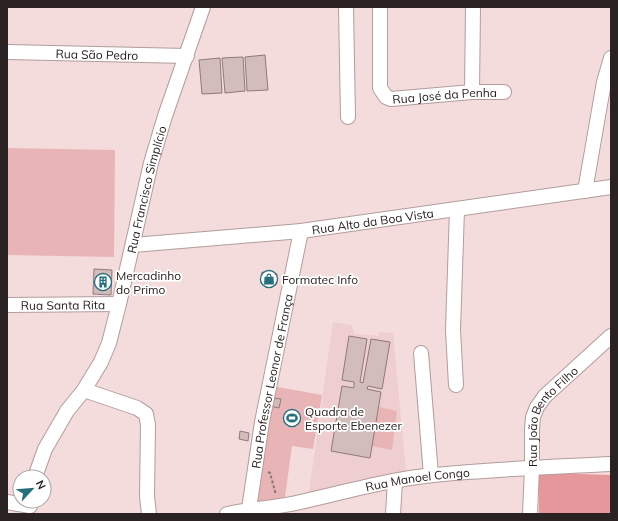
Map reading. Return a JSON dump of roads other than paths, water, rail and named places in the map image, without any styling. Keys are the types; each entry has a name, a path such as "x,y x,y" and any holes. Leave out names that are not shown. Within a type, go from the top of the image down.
{"street":[{"name":"Rua Francisco Simplício","path":"38,469 45,449 67,411 84,390 101,362 109,343 120,304 151,163 165,116 203,7"},
{"path":"346,7 348,117"},
{"name":"Rua José da Penha","path":"380,7 380,88 386,98 391,99 472,92 504,92"},
{"path":"472,92 473,7"},
{"name":"Rua São Pedro","path":"7,52 187,56"},
{"path":"585,191 609,67"},
{"name":"Rua Alto da Boa Vista","path":"133,245 301,231 611,188"},
{"path":"456,385 453,330 457,209"},
{"name":"Rua Professor Leonor de França","path":"250,509 262,422 301,231"},
{"name":"Rua Santa Rita","path":"7,305 120,304"},
{"name":"Rua João Bento Filho","path":"530,514 532,429 533,417 537,407 545,396 611,336"},
{"path":"421,354 430,471"},
{"path":"84,390 137,408 146,414 148,425 148,514"},
{"name":"Rua Manoel Congo","path":"227,514 250,509 277,510 293,503 395,481 430,471 611,464"},
{"path":"394,514 395,481"}],"place":[{"name":"Formatec Info","path":"269,279"},
{"name":"Mercadinho do Primo","path":"103,282"},
{"name":"Quadra de Esporte Ebenezer","path":"292,418"}]}
